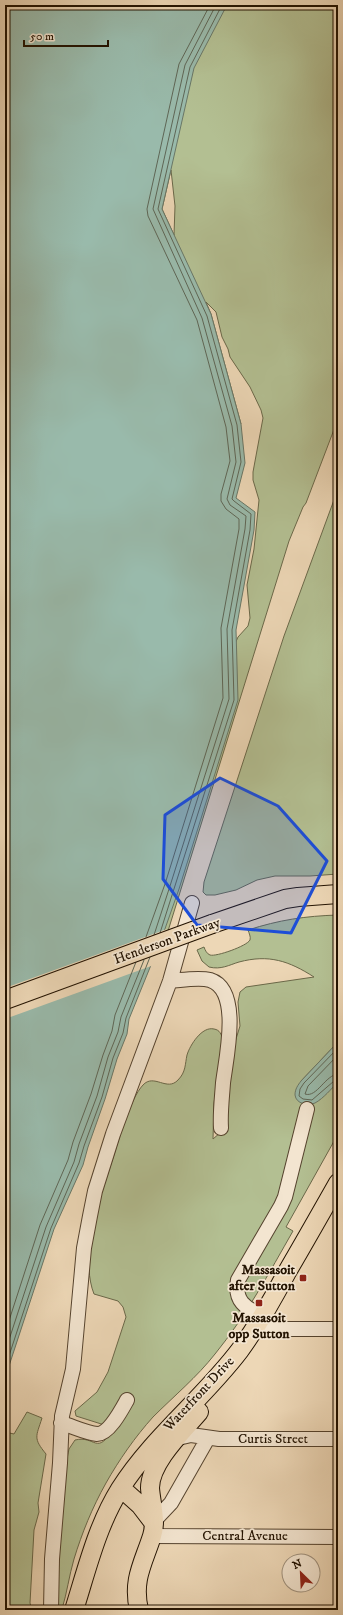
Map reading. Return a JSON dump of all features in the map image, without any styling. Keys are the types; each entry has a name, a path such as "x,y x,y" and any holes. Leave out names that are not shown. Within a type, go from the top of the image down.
{"main road":[{"name":"Henderson Parkway","path":"5,1000 212,924 285,899 336,895"},
{"name":"Waterfront Drive","path":"74,1610 101,1527 121,1488 162,1434 206,1391 260,1320 338,1183"},
{"path":"139,1610 137,1595 138,1575 153,1529 150,1489 152,1476 162,1457 226,1377 228,1364"},
{"path":"121,1488 140,1505 153,1529"}],"street":[{"path":"48,1607 60,1463 61,1423 73,1369 84,1248 95,1191 113,1134 170,981 192,903"},
{"path":"170,981 210,980 217,983 226,996 229,1007 230,1030 221,1104 222,1128"},
{"path":"307,1109 283,1201 238,1280 236,1287 242,1304 260,1320 281,1329 338,1329"},
{"path":"61,1423 96,1434 103,1433 117,1418 127,1400"},
{"path":"153,1529 168,1507 208,1438 199,1427 197,1422 197,1414"},
{"name":"Curtis Street","path":"178,1438 192,1435 208,1438 338,1439"},
{"name":"Central Avenue","path":"153,1529 338,1537"}],"highlighted area":[{"path":"220,778 278,806 327,861 291,933 197,925 163,879 165,815"}],"shaded area":[{"path":"184,5 338,5 338,419 306,503 289,541 168,931 154,934 235,644 238,637 248,626 250,618 247,585 254,549 259,500 253,480 253,472 263,418 261,410 250,387 230,357 222,337 216,312 206,302 211,314 241,424 130,328","holes":["171,170 175,206 174,235 162,209"]},
{"path":"338,489 338,689 334,704 338,707 338,874 275,876 257,880 236,890 215,895 206,895 203,892 204,882 284,636"},
{"path":"338,915 338,1042 301,1081 319,1100 338,1082 338,1134 286,1227 293,1231 257,1294 237,1325 201,1371 146,1425 111,1474 96,1502 80,1540 72,1565 62,1609 55,1610 65,1468 69,1449 75,1440 82,1439 99,1443 108,1437 114,1428 76,1416 75,1411 97,1392 108,1372 126,1317 123,1307 118,1301 94,1294 89,1262 90,1243 97,1210 129,1109 138,1091 147,1082 156,1081 169,1084 178,1080 184,1071 187,1055 197,1037 205,1030 214,1029 219,1031 223,1040 214,1103 213,1139 228,1126 226,1115 232,1052 240,1026 238,1002 240,992 246,987 314,977 287,963 269,959 250,960 221,968 213,968 209,967 202,961 197,950 204,947 206,952 210,955 225,953 238,948 250,940 248,930 292,919"},
{"path":"27,1412 42,1418 38,1429 37,1441 46,1454 38,1503 39,1512 34,1530 30,1603 32,1610 5,1610 5,1432 14,1434"}],"water":[{"path":"5,5 227,5 194,68 162,209 211,314 241,424 245,463 236,498 255,512 254,530 236,630 238,700 179,889 160,943 129,1019 127,1034 117,1059 83,1165 54,1229 5,1378"},
{"path":"338,1042 338,1082 315,1103 303,1104 296,1098 295,1095 298,1086"}],"pier":[{"path":"167,929 154,965 5,1019 5,988"}],"place":[{"name":"Massasoit after Sutton","path":"303,1278"},
{"name":"Massasoit opp Sutton","path":"259,1303"}]}
